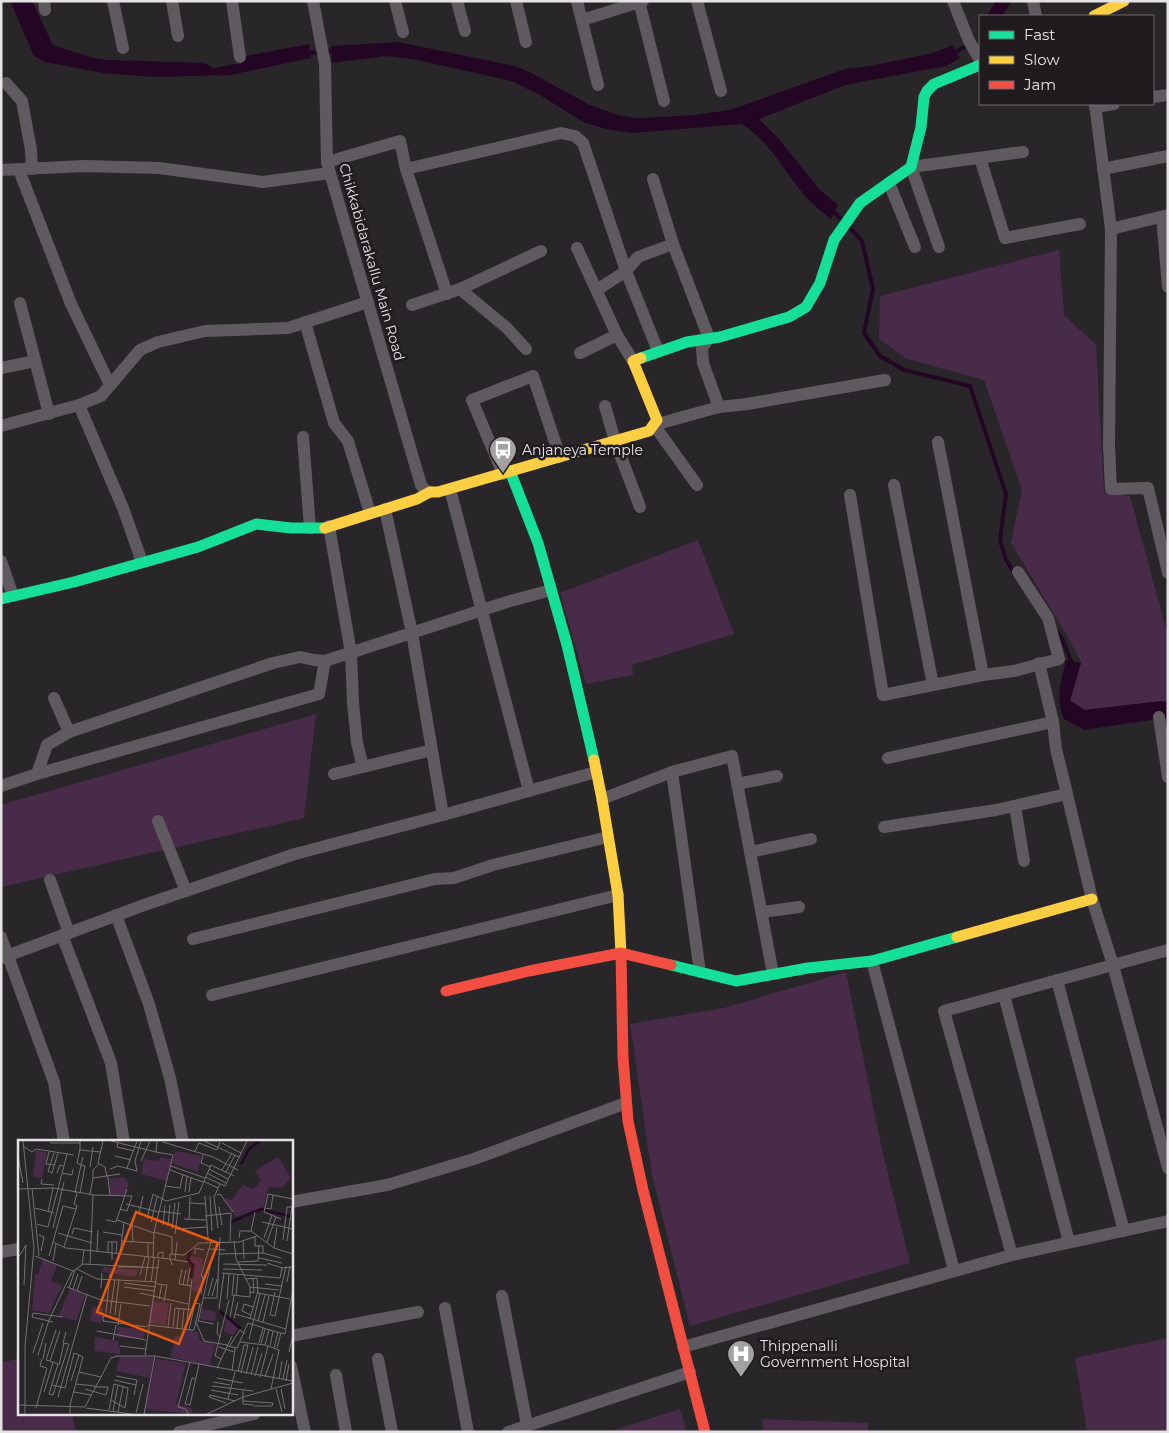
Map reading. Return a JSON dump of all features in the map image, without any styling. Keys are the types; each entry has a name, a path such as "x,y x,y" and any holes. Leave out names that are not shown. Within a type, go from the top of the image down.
{"street":[{"path":"113,1 123,48"},
{"path":"172,1 178,36"},
{"path":"232,1 240,57"},
{"name":"Chikkabidarakallu Main Road","path":"314,1 323,56 328,167 421,485 430,492"},
{"path":"395,1 403,32"},
{"path":"457,1 465,31"},
{"path":"516,1 526,42"},
{"path":"577,1 598,85"},
{"path":"697,1 721,91"},
{"path":"953,1 975,52"},
{"path":"1032,1 1036,15"},
{"path":"1096,15 1124,1"},
{"path":"582,20 641,2 664,101"},
{"path":"939,247 911,167 921,127 924,97 934,84 979,65"},
{"path":"6,83 22,102 31,150 25,170 71,304 110,385"},
{"path":"1154,97 1168,95"},
{"path":"1095,105 1111,229 1109,446 1111,489 1148,488 1168,573"},
{"path":"406,170 561,133 575,136 583,144 626,271 658,351"},
{"path":"1,170 85,166 159,168 263,182 328,167 400,141 406,170 447,294"},
{"path":"633,361 658,351 720,337 789,318 806,307 820,283 834,240 860,203 911,167 1023,152"},
{"path":"1103,169 1168,156"},
{"path":"980,158 1005,238 1080,224"},
{"path":"653,179 673,244 709,338"},
{"path":"889,183 915,247"},
{"path":"1111,229 1165,216 1168,287"},
{"path":"597,290 626,271 638,257 673,244"},
{"path":"1,561 7,597 74,582 198,546 256,524 291,528 329,526 417,499 430,492 438,492 648,431 654,425 656,416 633,361 617,335 577,248"},
{"path":"412,305 460,289 541,251"},
{"path":"460,289 507,328 526,349"},
{"path":"20,302 48,414"},
{"path":"1,426 79,405 100,396 140,350 158,342 205,332 288,328 368,302"},
{"path":"305,322 334,423 348,441 370,513"},
{"path":"580,353 617,335"},
{"path":"709,338 702,348 703,364 719,407"},
{"path":"1,368 35,361"},
{"path":"560,457 533,376 472,400 538,543 581,701 602,799 618,895 621,953 622,1057 628,1121 643,1190 706,1432"},
{"path":"654,425 719,407 747,404 885,380"},
{"path":"79,405 123,508 142,562"},
{"path":"605,406 615,441 640,507"},
{"path":"654,425 697,485"},
{"path":"303,437 310,528"},
{"path":"938,442 983,674"},
{"path":"894,484 933,685"},
{"path":"450,488 528,791"},
{"path":"850,495 883,695 983,674 1014,671 1058,659 1048,618 1018,572"},
{"path":"385,509 412,633 443,815"},
{"path":"329,526 351,653 357,743 363,767"},
{"path":"37,774 47,745 69,732 273,663 300,657 325,661 481,610 551,590"},
{"path":"1,786 37,774 319,694 325,661"},
{"path":"1040,663 1066,794 1092,899 1113,965 1168,1168"},
{"path":"54,698 69,732"},
{"path":"1159,717 1168,777"},
{"path":"888,758 1053,722"},
{"path":"334,774 432,750"},
{"path":"602,799 672,772 732,756 773,974"},
{"path":"5,956 116,915 296,854 596,772"},
{"path":"672,772 700,972"},
{"path":"738,784 777,776"},
{"path":"884,827 1015,806 1066,794"},
{"path":"1015,806 1024,861"},
{"path":"158,821 186,891"},
{"path":"193,939 435,879 454,878 493,865 608,837"},
{"path":"750,852 811,839"},
{"path":"50,880 65,934 111,1062 124,1140"},
{"path":"212,995 618,895"},
{"path":"446,991 529,971 621,953 736,981 808,968 872,960 1092,899"},
{"path":"762,912 799,907"},
{"path":"116,915 149,1004 170,1078 183,1140"},
{"path":"1,937 5,956 54,1082 64,1140"},
{"path":"1012,1255 944,1011 1168,950"},
{"path":"872,960 954,1270"},
{"path":"1057,980 1124,1231"},
{"path":"1004,995 1069,1242"},
{"path":"292,1202 396,1183 474,1160 626,1103"},
{"path":"683,1347 954,1270 1012,1255 1168,1221"},
{"path":"1,1252 18,1249"},
{"path":"502,1296 527,1425"},
{"path":"445,1308 468,1432"},
{"path":"292,1336 418,1312"},
{"path":"378,1359 392,1432"},
{"path":"508,1432 690,1372"},
{"path":"336,1375 346,1432"},
{"path":"292,1376 295,1405 305,1432"},
{"path":"180,1432 246,1416"}],"shaded area":[{"path":"10,1 32,1 53,45 93,58 205,63 213,68 242,63 246,56 309,44 311,58 230,75 156,77 102,73 45,62 34,56"},
{"path":"996,1 1012,1 1003,15 988,15"},
{"path":"398,42 515,66 590,105 617,115 636,118 694,115 730,110 845,69 870,66 933,53 952,45 960,58 946,66 845,85 759,119 778,138 819,189 838,205 831,219 799,189 761,139 742,124 633,133 605,129 583,122 540,95 511,81 413,59 386,56 332,63 331,46"},
{"path":"1059,250 1064,315 1096,345 1104,493 1130,496 1168,636 1168,702 1162,701 1085,710 1070,701 1081,662 1011,543 1022,490 984,380 907,359 879,339 880,296"},
{"path":"698,540 734,634 632,665 633,675 586,684 560,593"},
{"path":"1066,660 1081,663 1070,700 1084,710 1162,701 1168,702 1168,719 1164,718 1084,730 1064,719 1059,696"},
{"path":"316,714 304,818 1,887 1,805"},
{"path":"846,972 881,1145 910,1263 690,1326 652,1175 630,1024 724,1008"},
{"path":"1168,1338 1168,1432 1087,1432 1075,1358"},
{"path":"18,1359 18,1416 72,1416 76,1432 1,1432 1,1362"},
{"path":"680,1409 687,1432 608,1432"},
{"path":"762,1419 868,1423 868,1432 763,1432"}],"waterway":[{"path":"952,54 968,45"},
{"path":"306,53 334,51"},
{"path":"831,209 842,220"},
{"path":"849,227 862,241 873,289 864,333 880,356 904,370 970,386 1006,494 1000,540 1006,560 1015,574"},
{"path":"1057,632 1071,661 1070,664"}],"traffic: fast":[{"path":"641,358 687,342 720,337 789,317 806,307 820,283 834,240 860,203 911,167 921,127 924,97 927,91 934,84 979,65"},
{"path":"510,471 538,543 567,645 594,760"},
{"path":"1,599 74,582 198,547 256,524 291,528 325,528"},
{"path":"671,965 736,981 808,968 872,961 957,937"}],"traffic: slow":[{"path":"1096,15 1124,1"},
{"path":"325,528 417,499 430,492 438,492 649,431 657,420 633,361 641,358"},
{"path":"594,760 618,895 621,954"},
{"path":"957,937 1092,899"}],"traffic: jam":[{"path":"446,991 529,971 621,953 671,965"},
{"path":"621,954 623,1057 628,1121 643,1190 705,1432"}],"place":[{"name":"Anjaneya Temple","path":"503,474"},
{"name":"Thippenalli Government Hospital","path":"741,1378"}]}
